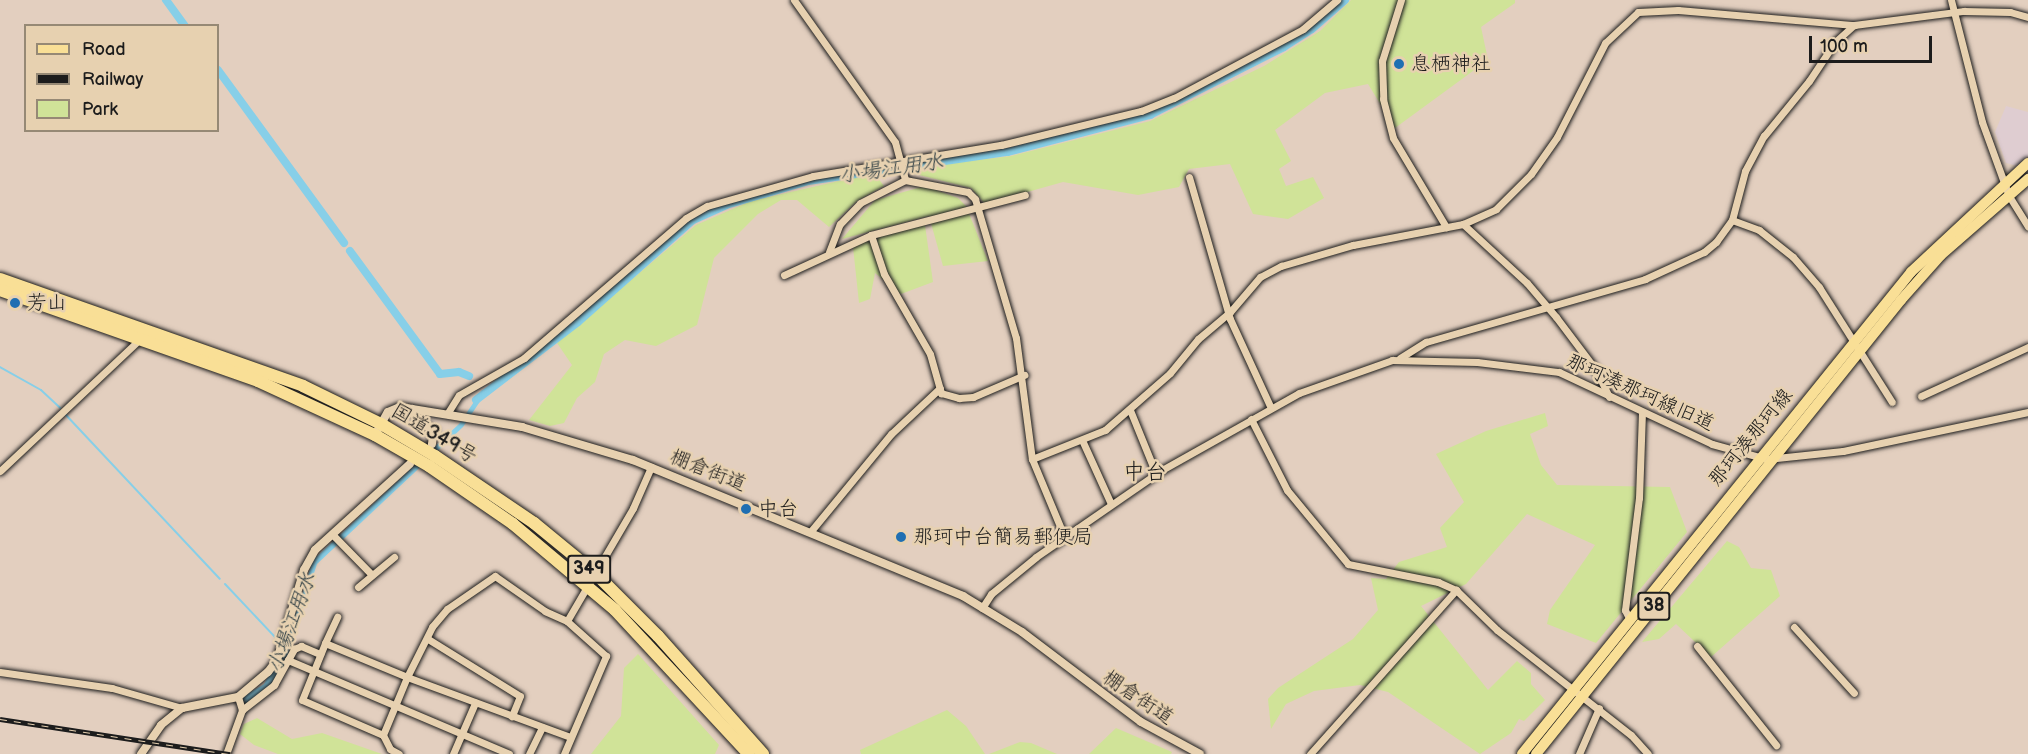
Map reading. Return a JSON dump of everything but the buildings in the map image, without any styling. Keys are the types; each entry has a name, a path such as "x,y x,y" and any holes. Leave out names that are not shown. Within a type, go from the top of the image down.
{"highway":[{"name":"国道349号","path":"0,279 141,335"},
{"name":"国道349号","path":"0,290 261,370 378,429 485,487 595,573 658,636 763,754"},
{"name":"国道349号","path":"378,429 513,524 588,586 672,668 749,754"}],"main road":[{"name":"那珂湊那珂線","path":"1522,754 1578,693 1773,459 1857,345 1934,248 2028,163"},
{"name":"那珂湊那珂線","path":"1536,754 1630,620 1760,458 1857,345 1941,255 2028,179"}],"street":[{"path":"794,0 886,128 902,162 904,176"},
{"path":"447,414 459,395 524,358 686,218 707,206 813,176 1001,145 1157,106 1303,29 1337,0"},
{"path":"1401,0 1382,61 1383,99 1393,138 1446,227"},
{"path":"1951,0 1979,112 2009,196 2028,226"},
{"path":"1032,459 1105,430 1170,373 1198,339 1230,312 1250,286 1281,266 1353,245 1463,224 1496,209 1531,174 1557,137 1605,44 1638,12 1678,10 1854,25 1954,13 2010,12 2028,17"},
{"path":"1400,358 1426,342 1674,267 1716,242 1731,220 1745,171 1764,136 1809,81 1835,42 1854,25"},
{"path":"829,252 840,224 860,203 904,176 968,192 977,208 1024,375 1025,428 1032,459 1064,536"},
{"path":"1189,177 1230,312 1230,319 1271,408"},
{"path":"784,275 829,252 871,235 1025,195"},
{"path":"1731,220 1759,230 1793,257 1819,287 1892,402"},
{"path":"1463,224 1527,284 1578,345 1609,398"},
{"path":"871,235 884,274 930,354 941,393 966,398 1024,375"},
{"path":"0,471 141,335"},
{"path":"1921,396 2028,346"},
{"name":"那珂湊那珂線旧道","path":"982,608 990,594 1064,536 1156,474 1251,419 1325,381 1400,358 1477,362 1559,372 1642,414 1712,444 1760,458 1773,459 1843,451 2028,412"},
{"path":"811,531 891,434 940,388"},
{"name":"棚倉街道","path":"378,429 394,408 412,409 564,437 651,467 932,581 1023,632 1112,703 1200,754"},
{"path":"412,409 419,420 434,431 432,444"},
{"path":"1130,410 1156,474"},
{"path":"1630,620 1625,610 1639,498 1642,414"},
{"path":"1251,419 1287,490 1348,564 1438,582 1456,590 1497,630 1599,708 1647,754"},
{"path":"1082,440 1111,504"},
{"path":"141,754 161,725 182,708 238,696 256,684 277,660 304,570 315,550 336,538 410,464"},
{"path":"567,621 651,467"},
{"path":"336,538 372,575"},
{"path":"358,587 394,557"},
{"path":"383,735 407,677 447,609 495,576 545,611 567,621 606,656 564,754"},
{"path":"1310,754 1456,590"},
{"path":"337,617 302,699 383,735 390,749 399,754"},
{"path":"1794,627 1854,693"},
{"path":"428,639 520,696 512,716"},
{"path":"325,643 407,677 570,737"},
{"path":"226,754 242,710 274,685 294,649 301,646 320,654"},
{"path":"1697,646 1776,745"},
{"path":"288,660 509,754"},
{"path":"0,672 112,688 182,708"},
{"path":"238,696 242,710"},
{"path":"453,754 475,703"},
{"path":"1579,754 1599,708"},
{"path":"529,754 542,727"}],"shaded area":[{"path":"2006,106 2028,112 2028,156 2017,166 2006,163 1995,132"}],"green space":[{"path":"1351,0 1515,0 1515,3 1481,27 1488,60 1395,128 1368,84 1325,93 1275,130 1291,161 1279,169 1286,186 1313,177 1324,198 1288,219 1253,214 1230,164 1189,169 1179,187 1138,195 1063,182 985,204 971,188 911,173 910,168 1011,156 1150,121 1264,66 1320,31"},
{"path":"874,173 884,186 857,201 829,227 797,200 781,200 758,214 714,258 697,325 656,346 625,340 604,354 595,382 577,398 564,423 550,426 529,420 572,365 557,343 696,225 751,201"},
{"path":"925,186 958,198 966,206 988,261 943,266 929,216 842,239 875,200"},
{"path":"925,225 933,282 901,294 875,273 870,299 859,303 853,247 878,235"},
{"path":"1545,413 1548,426 1530,434 1541,465 1557,485 1670,487 1687,532 1596,643 1547,624 1550,610 1595,545 1527,514 1466,584 1421,606 1488,690 1517,661 1531,673 1531,684 1545,700 1524,721 1519,719 1511,733 1480,754 1388,692 1360,685 1314,691 1286,704 1271,729 1268,699 1278,688 1353,639 1378,610 1371,578 1386,579 1399,562 1447,547 1440,528 1464,502 1436,454 1486,431"},
{"path":"1727,541 1739,547 1751,568 1771,570 1780,596 1711,657 1676,624 1659,639 1642,642"},
{"path":"638,654 719,745 715,754 591,754 621,716 624,668"},
{"path":"947,710 966,726 985,754 861,754 860,750"},
{"path":"257,718 292,739 322,733 382,754 278,754 254,745 240,734 244,724"},
{"path":"1116,728 1172,752 1171,754 1089,754"},
{"path":"1020,742 1031,743 1057,754 989,754"}],"water":[{"path":"482,390 485,394 463,427 317,564 284,664 280,662 313,560 459,424"}],"waterway":[{"path":"166,0 184,24"},
{"name":"小場江用水","path":"476,400 578,322 693,220 726,205 808,181 1008,152 1150,115 1284,47 1312,29 1345,0"},
{"path":"219,71 344,243"},
{"path":"350,251 440,374 459,372 469,376"},
{"path":"0,367 41,390 60,408"},
{"path":"65,414 220,579"},
{"path":"225,584 275,637"},
{"name":"小場江用水","path":"243,701 267,687 285,653"}],"railway":[{"path":"0,719 230,754"}],"place":[{"name":"息栖神社","path":"1399,64"},
{"name":"芳山","path":"15,303"},
{"name":"中台","path":"746,509"},
{"name":"那珂中台簡易郵便局","path":"901,537"}],"district":[{"name":"中台","path":"1145,473"}]}
